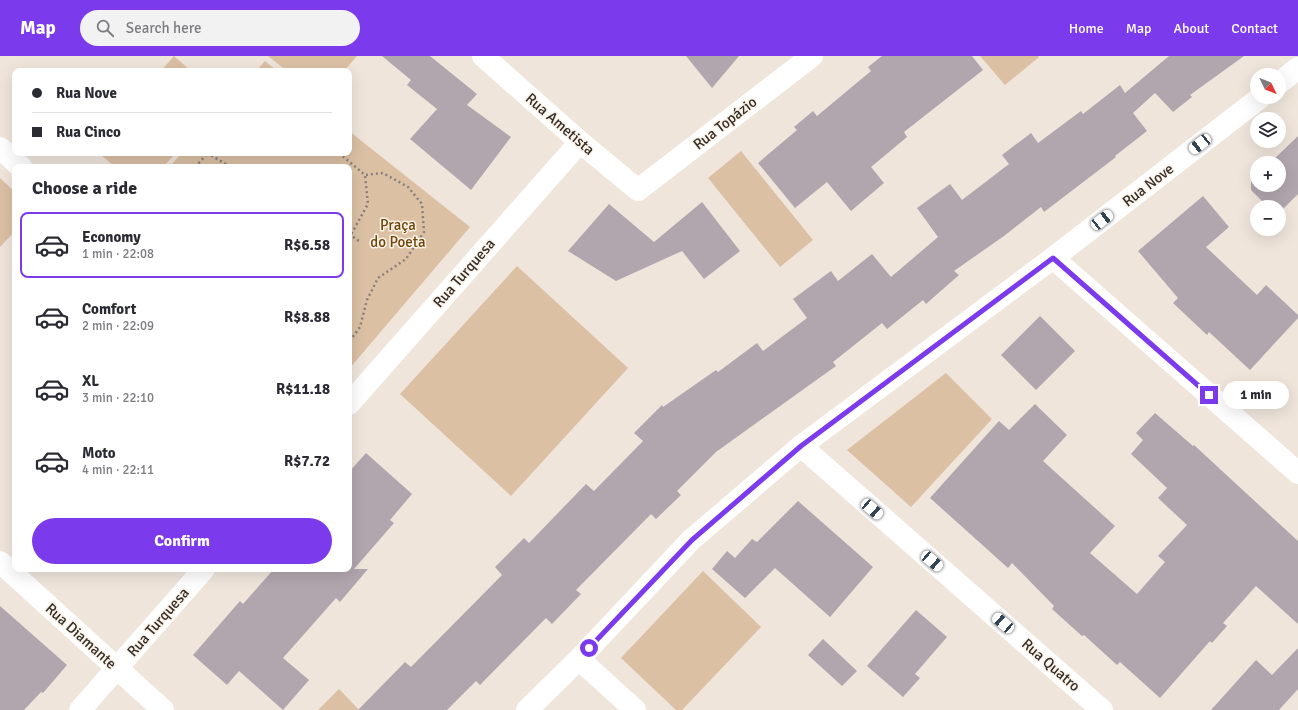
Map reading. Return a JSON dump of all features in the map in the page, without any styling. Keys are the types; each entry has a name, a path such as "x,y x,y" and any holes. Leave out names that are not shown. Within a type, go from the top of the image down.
{"street":[{"name":"Rua Ametista","path":"483,56 580,142 638,190"},
{"name":"Rua Topázio","path":"638,190 812,56"},
{"path":"1286,77 1298,68"},
{"name":"Rua Nove","path":"527,710 692,540 801,446 1053,258 1252,104"},
{"name":"Rua Turquesa","path":"352,401 580,142"},
{"path":"0,148 18,164"},
{"path":"1053,258 1298,473"},
{"name":"Rua Quatro","path":"801,446 1102,710"},
{"name":"Rua Diamante","path":"0,562 163,710"},
{"name":"Rua Turquesa","path":"80,710 201,572"},
{"path":"579,658 635,710"}],"path":[{"path":"198,164 205,156"},
{"path":"213,156 226,164"},
{"path":"343,156 365,175 368,204 352,231"},
{"path":"352,338 360,327 367,300 378,278 406,259 424,232 422,204 408,187 383,173 365,175"},
{"path":"352,236 358,241"}],"green space":[{"path":"174,56 188,68 164,68"},
{"path":"268,56 357,56 347,68 283,68"},
{"path":"980,56 1038,56 1039,57 1005,85"},
{"path":"265,61 273,68 259,68"},
{"name":"Praça do Poeta","path":"352,133 470,227 352,365 352,164 172,164 179,156 352,156"},
{"path":"741,151 813,240 780,267 708,178"},
{"path":"102,156 173,156 166,164 112,164"},
{"path":"0,178 12,189 12,234 0,247"},
{"path":"517,266 628,368 511,496 400,394"},
{"path":"946,373 992,419 911,507 847,450"},
{"path":"703,571 761,627 682,710 676,710 621,658"},
{"path":"339,689 359,710 318,710"}],"building":[{"path":"382,56 430,56 477,94 467,105 511,137 471,190 410,139 437,109 407,85 411,80"},
{"path":"686,56 739,56 712,88"},
{"path":"882,56 972,56 983,70 904,132 907,137 871,167 884,183 851,211 827,182 795,208 758,163 797,130 794,127 813,111 817,116 871,71 868,67"},
{"path":"1169,56 1244,56 1190,95 1192,97 1173,112 1155,93 1133,113 1147,131 1115,156 1116,157 1044,212 1041,207 1004,236 954,271 959,275 926,304 923,300 887,329 882,323 833,362 836,366 716,452 677,491 681,495 656,519 651,514 576,590 581,594 552,624 546,618 480,685 476,681 447,710 358,710 405,662 411,667 502,575 495,567 524,538 529,543 586,484 594,491 643,441 634,433 662,405 663,407 716,370 718,372 757,343 763,351 807,318 793,299 831,271 838,281 872,254 891,277 938,237 917,208 950,184 962,200 1009,164 1002,155 1031,133 1038,143 1081,111 1083,114 1120,85 1125,93"},
{"path":"1298,136 1298,194 1286,206 1286,200 1261,200 1253,192 1286,192 1286,156 1277,156"},
{"path":"1203,196 1229,227 1206,247 1257,295 1266,285 1298,315 1298,318 1250,370 1209,332 1207,335 1173,303 1178,298 1138,251"},
{"path":"702,202 740,251 704,279 682,251 616,281 568,251 609,204 654,242"},
{"path":"1040,316 1075,351 1036,390 1001,355"},
{"path":"1035,404 1067,435 1043,461 1115,526 1090,553 1137,594 1165,562 1158,556 1187,525 1158,498 1167,488 1131,454 1143,440 1136,433 1155,413 1193,446 1194,445 1298,541 1298,624 1256,586 1223,623 1227,626 1212,643 1210,641 1160,698 1120,662 1117,665 1084,635 1082,636 1052,609 1054,606 1012,563 1008,568 930,498 999,421 1009,430"},
{"path":"366,453 412,494 390,520 394,523 354,569 368,569 340,602 336,598 283,658 309,680 283,710 239,671 227,685 193,655 240,601 243,604 271,572 352,572 352,469"},
{"path":"798,501 873,567 830,617 775,568 745,598 712,569 727,551 735,558 752,539 757,542"},
{"path":"0,606 67,665 43,693 41,692 24,710 0,710"},
{"path":"916,610 947,637 915,674 920,678 903,697 867,666"},
{"path":"823,639 857,671 842,686 808,655"},
{"path":"1298,648 1298,689 1279,710 1211,710 1256,660 1272,675"}],"route":[{"path":"589,648 692,540 801,446 1053,258 1209,395"}]}
